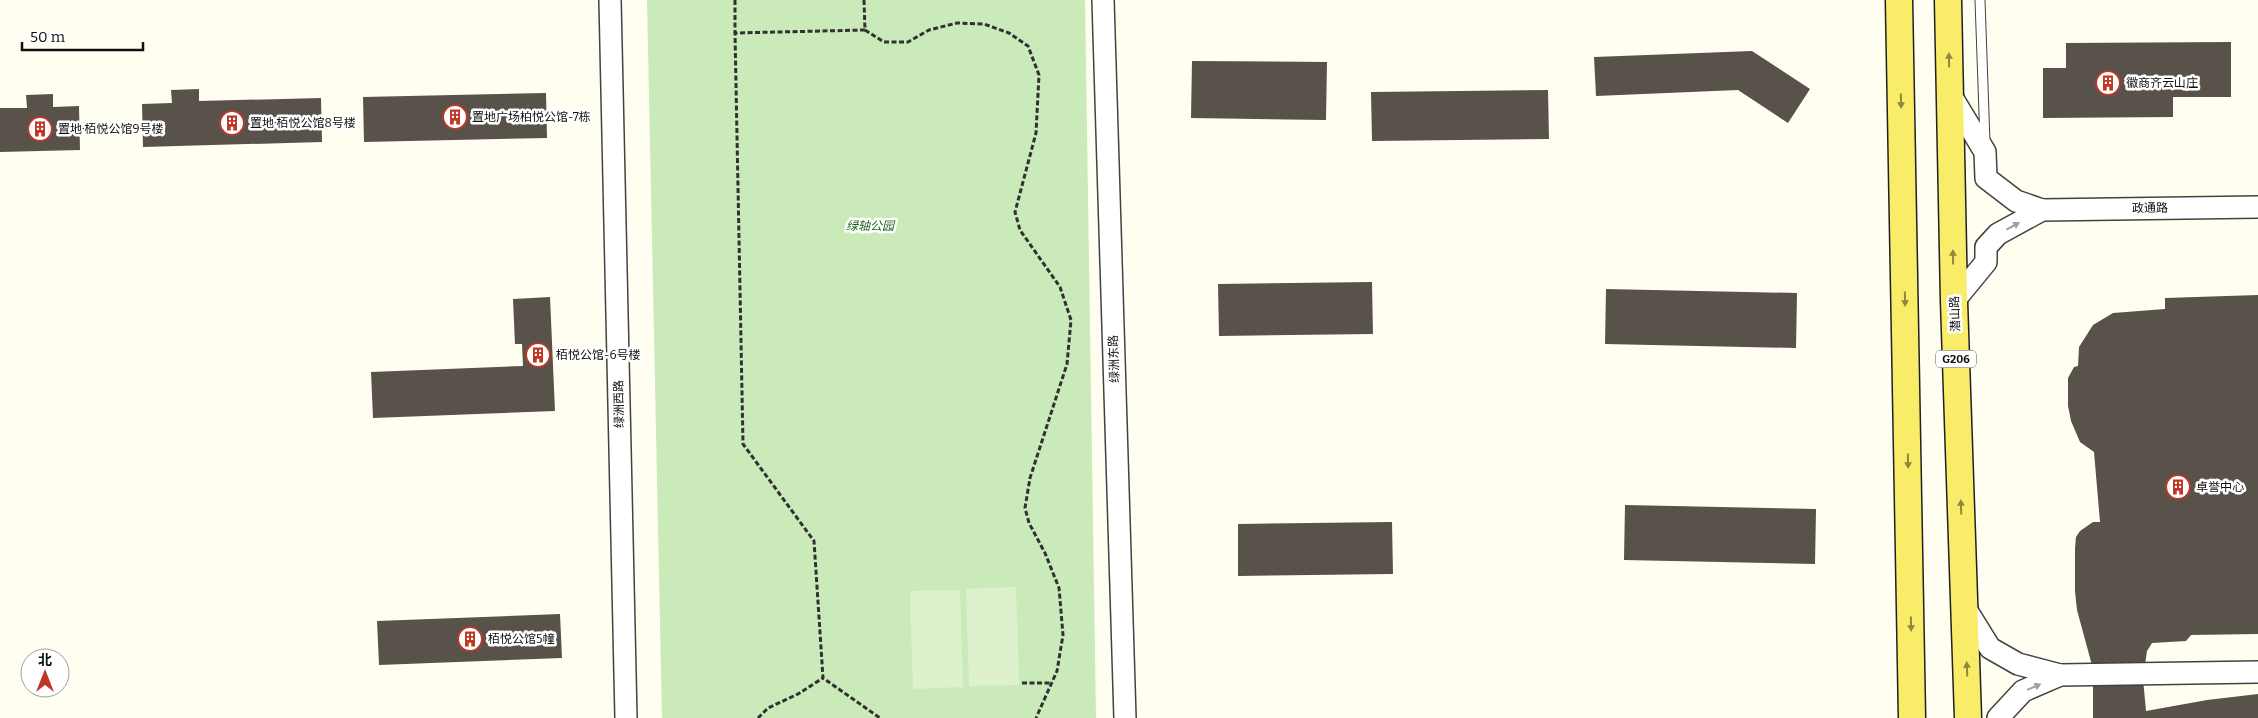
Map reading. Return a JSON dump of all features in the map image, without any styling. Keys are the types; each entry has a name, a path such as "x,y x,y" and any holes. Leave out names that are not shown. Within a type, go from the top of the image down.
{"main road":[{"path":"1899,0 1912,718"},
{"name":"潜山路","path":"1948,0 1954,301 1968,718"}],"street":[{"name":"绿洲西路","path":"610,0 626,718"},
{"name":"绿洲东路","path":"1103,0 1125,718"},
{"path":"1950,94 1985,152 1986,178 2016,201 2042,210"},
{"name":"政通路","path":"2042,210 2258,207"},
{"path":"1954,301 1986,262 1986,247 1998,234 2042,210"},
{"path":"1964,606 1990,648 2018,664 2060,675 2258,672"},
{"path":"1998,718 2023,691 2060,675"}],"lane":[{"path":"1980,0 1985,152"}],"path":[{"path":"735,0 743,444 814,541 823,678"},
{"path":"864,0 864,30"},
{"path":"735,33 864,30 884,42 908,42 929,30 957,23 984,24 1009,33 1028,46 1039,74 1036,134 1025,169 1015,212 1020,230 1060,287 1071,320 1067,364 1030,478 1025,508 1029,523 1045,553 1059,588 1063,635 1057,671 1036,718"},
{"path":"758,718 768,708 798,694 823,678"},
{"path":"823,678 880,718"},
{"path":"1022,683 1052,683"}],"green space":[{"name":"绿轴公园","path":"647,0 1085,0 1096,718 662,718"},
{"path":"1016,587 1019,685 969,686 966,589"},
{"path":"960,590 963,687 913,689 910,591"}],"building":[{"path":"2231,42 2231,97 2173,97 2173,117 2043,118 2043,68 2066,68 2066,43"},
{"path":"1752,51 1810,89 1788,123 1738,90 1596,96 1594,57"},
{"path":"1192,61 1327,62 1326,120 1191,118"},
{"name":"置地·栢悦公馆8号楼","path":"199,89 199,101 321,98 322,142 143,147 142,104 172,103 171,90"},
{"path":"1548,90 1549,139 1372,141 1371,92"},
{"name":"置地广场柏悦公馆-7栋","path":"546,93 547,138 364,142 363,97"},
{"name":"置地·栢悦公馆9号楼","path":"53,94 53,107 79,106 80,150 0,152 0,108 27,108 26,95"},
{"path":"1372,282 1373,334 1219,336 1218,284"},
{"path":"1606,289 1797,293 1796,348 1605,344"},
{"name":"卓誉中心","path":"2258,295 2258,634 2191,635 2186,641 2152,643 2147,651 2143,679 2146,711 2207,700 2258,694 2258,718 2093,718 2093,669 2077,610 2075,548 2076,537 2080,531 2093,522 2100,522 2094,452 2080,442 2071,421 2068,406 2068,378 2074,367 2078,366 2079,347 2093,325 2113,313 2165,309 2165,298"},
{"name":"栢悦公馆-6号楼","path":"550,297 555,411 373,418 371,372 523,366 522,344 515,344 513,299"},
{"path":"1625,505 1816,509 1815,564 1624,560"},
{"path":"1392,522 1393,574 1238,576 1238,524"},
{"name":"栢悦公馆5幢","path":"560,614 562,658 379,665 377,621"}],"place":[{"name":"徽商齐云山庄","path":"2108,83"},
{"name":"置地广场柏悦公馆-7栋","path":"455,117"},
{"name":"置地·栢悦公馆8号楼","path":"232,123"},
{"name":"置地·栢悦公馆9号楼","path":"40,129"},
{"name":"栢悦公馆-6号楼","path":"538,355"},
{"name":"卓誉中心","path":"2178,487"},
{"name":"栢悦公馆5幢","path":"470,639"}]}
